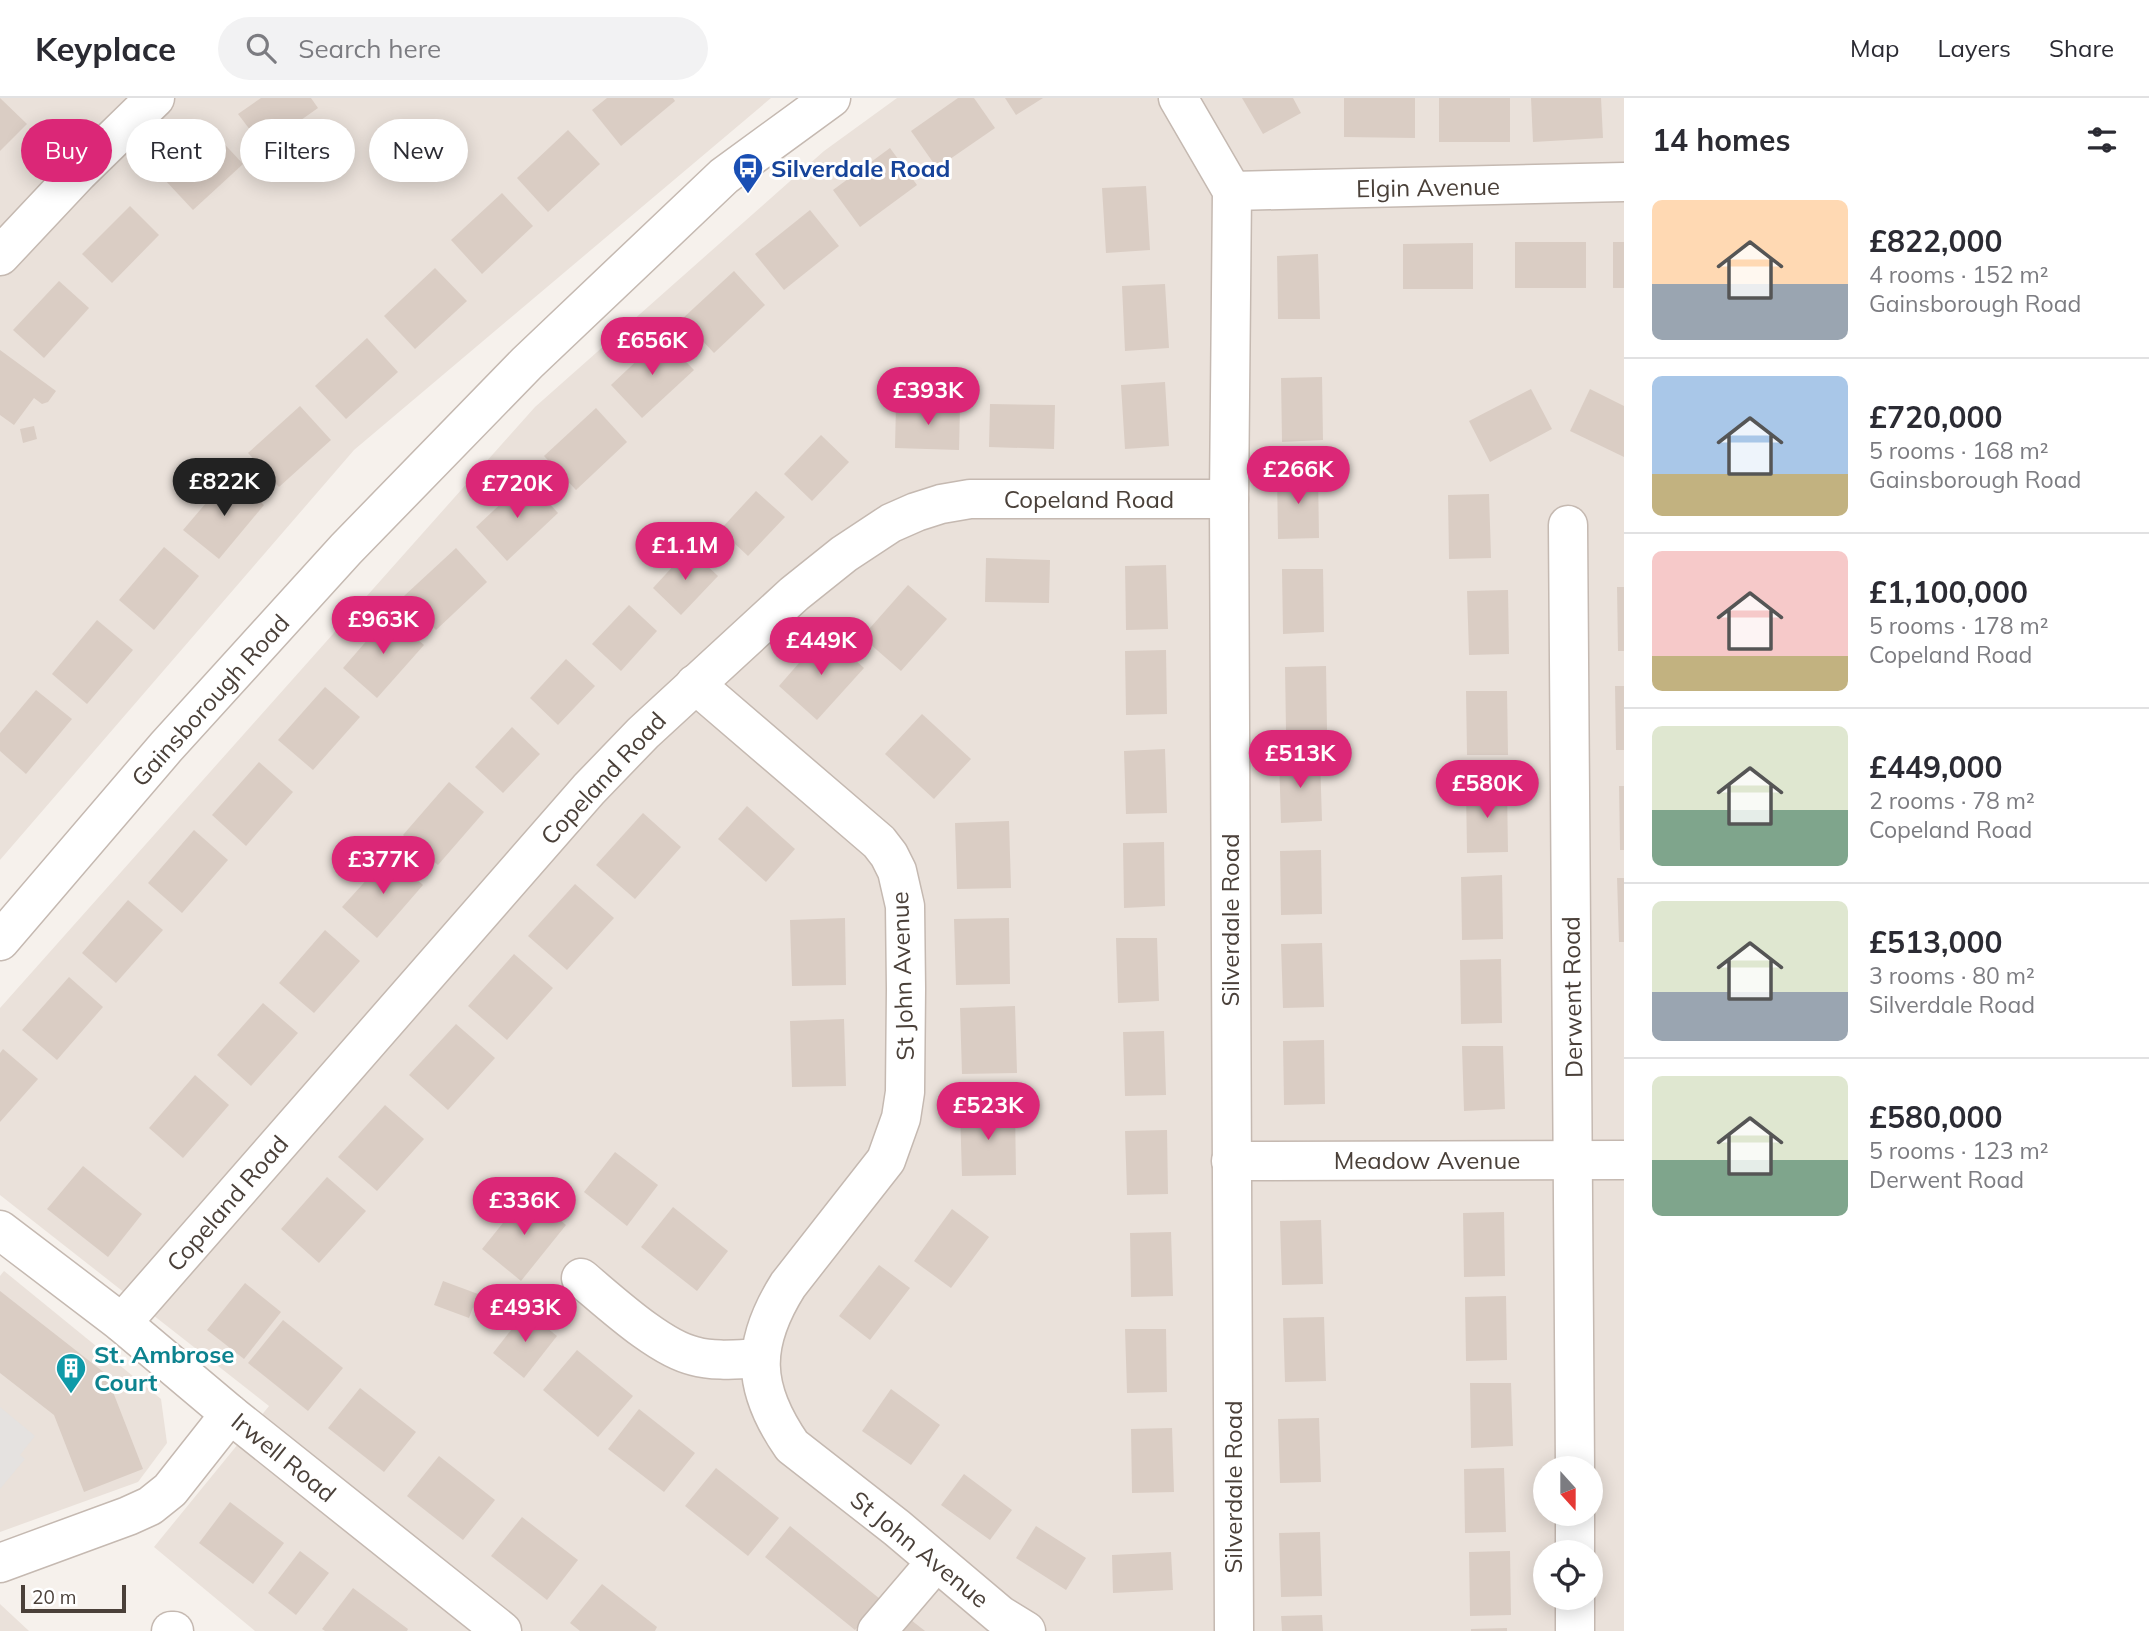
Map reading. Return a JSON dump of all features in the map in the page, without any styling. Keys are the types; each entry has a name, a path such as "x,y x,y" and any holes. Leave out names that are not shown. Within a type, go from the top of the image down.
{"street":[{"path":"0,256 78,173 155,98"},
{"name":"Gainsborough Road","path":"0,941 166,747 310,589 527,363 724,176 831,98"},
{"path":"1178,98 1232,191"},
{"name":"Elgin Avenue","path":"1232,191 1624,182"},
{"name":"Silverdale Road","path":"1232,191 1229,499 1234,1631"},
{"name":"Copeland Road","path":"122,1323 589,789 695,684 794,594 845,554 891,523 916,512 970,499 1229,499"},
{"name":"Derwent Road","path":"1568,525 1575,1456"},
{"name":"St John Avenue","path":"695,684 879,842 897,870 905,906 905,1092 901,1118 886,1160 776,1304 762,1342 760,1358 762,1379 774,1416 792,1446 897,1528 1000,1615 1026,1631"},
{"name":"Meadow Avenue","path":"1231,1161 1624,1160"},
{"name":"Irwell Road","path":"5,1244 122,1323 230,1414 502,1631"},
{"path":"605,1286 661,1341 679,1352 719,1360 760,1358"},
{"path":"0,1563 149,1506 170,1490 230,1414"},
{"path":"877,1631 936,1562"},
{"path":"1575,1610 1575,1631"}],"shaded area":[{"path":"0,98 771,98 354,450 0,860"},
{"path":"897,98 1624,98 1624,1631 255,1631 154,1547 269,1406 0,1195 0,1008 535,407 824,151"},
{"name":"St. Ambrose Court","path":"4,1271 161,1399 167,1443 138,1482 0,1532 0,1276"},
{"path":"0,1407 35,1436 20,1455 25,1459 0,1489"},
{"path":"0,1604 29,1631 0,1631"}],"building":[{"path":"0,98 22,119 21,130 0,151"},
{"path":"261,98 311,98 318,108 302,119 242,119 238,114"},
{"path":"607,98 673,98 675,101 621,146 592,110"},
{"path":"958,98 974,98 995,128 937,168 911,131"},
{"path":"1005,98 1043,98 1016,115"},
{"path":"1242,98 1293,98 1301,113 1263,134"},
{"path":"1344,98 1415,98 1415,138 1344,137"},
{"path":"1439,98 1510,98 1510,142 1439,142"},
{"path":"1531,98 1601,98 1603,138 1533,142"},
{"path":"568,130 600,164 548,212 517,178"},
{"path":"226,146 240,161 240,167 226,180"},
{"path":"890,148 917,185 860,227 833,190"},
{"path":"167,182 223,182 193,210"},
{"path":"1146,186 1150,250 1106,253 1102,188"},
{"path":"502,193 533,226 482,274 451,240"},
{"path":"130,206 159,235 112,283 82,254"},
{"path":"810,210 839,246 784,290 755,254"},
{"path":"1515,242 1586,242 1586,288 1515,288"},
{"path":"1613,242 1624,242 1624,288 1613,288"},
{"path":"1473,243 1473,289 1403,289 1403,244"},
{"path":"1318,254 1320,319 1278,319 1277,256"},
{"path":"435,268 467,301 415,349 384,316"},
{"path":"734,271 765,305 714,353 682,319"},
{"path":"59,281 89,308 44,358 13,330"},
{"path":"1165,284 1169,348 1125,351 1122,286"},
{"path":"662,337 694,370 642,418 611,385"},
{"path":"367,338 398,372 346,419 315,386"},
{"path":"0,350 56,391 48,402 42,404 34,398 14,425 0,415"},
{"path":"1322,377 1323,440 1282,442 1281,378"},
{"path":"1165,382 1169,446 1125,449 1121,385"},
{"path":"1531,389 1552,429 1490,462 1469,421"},
{"path":"1590,389 1624,406 1624,457 1570,431"},
{"path":"990,404 1055,405 1054,449 989,447"},
{"path":"896,405 960,406 959,450 895,448"},
{"path":"300,406 331,440 279,487 248,453"},
{"path":"596,408 627,442 576,490 544,456"},
{"path":"34,426 37,439 23,443 20,429"},
{"path":"821,435 849,462 812,501 784,474"},
{"path":"1318,474 1319,538 1278,539 1277,475"},
{"path":"229,476 264,505 219,559 183,530"},
{"path":"527,479 558,513 507,561 476,527"},
{"path":"756,491 785,517 748,556 720,530"},
{"path":"1489,494 1491,558 1449,559 1448,495"},
{"path":"164,547 199,576 154,630 119,600"},
{"path":"456,548 487,582 436,630 404,596"},
{"path":"689,549 718,576 681,615 653,588"},
{"path":"986,558 1050,560 1049,603 985,602"},
{"path":"1166,565 1168,629 1126,630 1125,566"},
{"path":"1282,569 1323,569 1324,632 1283,634"},
{"path":"908,585 947,619 901,671 862,637"},
{"path":"1617,587 1624,587 1624,651 1618,651"},
{"path":"1508,590 1509,654 1469,655 1467,591"},
{"path":"629,605 657,631 621,671 592,644"},
{"path":"389,615 424,645 377,698 343,668"},
{"path":"97,620 133,650 87,704 52,674"},
{"path":"825,633 864,668 817,720 779,686"},
{"path":"1166,650 1167,714 1126,715 1125,651"},
{"path":"566,659 595,686 558,725 530,698"},
{"path":"1326,666 1327,730 1286,731 1285,667"},
{"path":"1615,686 1624,686 1624,750 1616,750"},
{"path":"325,687 360,717 313,770 278,740"},
{"path":"36,690 72,719 26,774 0,751 0,733"},
{"path":"1466,691 1507,691 1508,755 1467,755"},
{"path":"922,714 971,759 934,799 885,754"},
{"path":"512,727 540,754 503,793 475,767"},
{"path":"1165,749 1167,813 1126,814 1124,751"},
{"path":"1279,758 1320,758 1322,821 1281,823"},
{"path":"259,762 293,792 246,846 212,815"},
{"path":"449,782 484,812 438,865 403,835"},
{"path":"1619,786 1624,786 1624,850 1620,850"},
{"path":"1507,788 1508,852 1467,853 1466,789"},
{"path":"747,806 795,849 766,882 718,839"},
{"path":"643,813 681,847 635,899 596,865"},
{"path":"1009,821 1011,888 957,889 955,823"},
{"path":"194,830 228,860 182,913 148,883"},
{"path":"1164,842 1165,906 1124,908 1123,843"},
{"path":"1321,850 1322,914 1281,915 1280,851"},
{"path":"389,855 423,885 377,938 342,907"},
{"path":"1502,875 1503,939 1462,940 1461,877"},
{"path":"1617,878 1624,878 1624,942 1619,942"},
{"path":"575,884 614,918 567,970 528,936"},
{"path":"128,900 163,930 116,983 82,953"},
{"path":"845,918 846,985 792,986 790,920"},
{"path":"1009,918 1010,984 956,985 954,919"},
{"path":"325,930 360,961 314,1013 279,983"},
{"path":"1116,938 1157,938 1159,1001 1118,1003"},
{"path":"1322,943 1324,1007 1283,1008 1281,944"},
{"path":"514,954 553,988 507,1040 468,1006"},
{"path":"1501,959 1502,1023 1461,1024 1460,960"},
{"path":"69,977 103,1007 57,1060 22,1030"},
{"path":"263,1003 298,1033 251,1086 217,1055"},
{"path":"1015,1006 1017,1073 962,1074 960,1008"},
{"path":"844,1019 846,1086 792,1087 790,1021"},
{"path":"456,1024 495,1058 448,1110 409,1075"},
{"path":"1164,1031 1166,1095 1125,1096 1123,1032"},
{"path":"1324,1040 1325,1104 1284,1105 1283,1041"},
{"path":"1462,1046 1503,1046 1505,1109 1464,1111"},
{"path":"3,1049 38,1079 0,1122 0,1053"},
{"path":"195,1075 229,1105 183,1158 149,1128"},
{"path":"385,1105 424,1139 377,1191 338,1157"},
{"path":"1015,1109 1016,1175 962,1176 960,1110"},
{"path":"1167,1130 1168,1194 1127,1195 1125,1131"},
{"path":"615,1152 658,1185 627,1226 584,1192"},
{"path":"83,1166 142,1214 108,1257 47,1209"},
{"path":"327,1177 366,1211 319,1263 281,1229"},
{"path":"527,1193 566,1225 521,1281 482,1249"},
{"path":"673,1207 728,1251 697,1291 641,1247"},
{"path":"952,1209 989,1237 951,1288 914,1261"},
{"path":"1504,1212 1505,1276 1464,1277 1463,1213"},
{"path":"1321,1220 1323,1284 1282,1285 1280,1221"},
{"path":"1171,1232 1173,1296 1131,1297 1130,1233"},
{"path":"879,1265 910,1288 870,1340 839,1316"},
{"path":"443,1281 478,1294 469,1318 434,1305"},
{"path":"245,1283 281,1312 244,1359 207,1330"},
{"name":"St. Ambrose Court","path":"0,1291 106,1374 143,1469 84,1492 54,1415 0,1373"},
{"path":"1506,1296 1507,1360 1466,1361 1465,1297"},
{"path":"526,1311 557,1336 524,1378 493,1353"},
{"path":"1324,1317 1326,1381 1285,1382 1283,1318"},
{"path":"283,1320 343,1368 308,1411 248,1363"},
{"path":"1125,1329 1166,1329 1167,1392 1127,1393"},
{"path":"577,1350 633,1396 598,1437 543,1390"},
{"path":"1470,1383 1511,1383 1513,1446 1471,1448"},
{"path":"360,1388 416,1432 384,1472 328,1428"},
{"path":"891,1389 940,1425 911,1465 862,1431"},
{"path":"639,1409 695,1453 664,1492 608,1449"},
{"path":"1319,1418 1321,1482 1280,1483 1278,1419"},
{"path":"1172,1428 1174,1492 1132,1493 1131,1429"},
{"path":"439,1456 495,1500 463,1540 407,1496"},
{"path":"716,1468 779,1518 748,1556 685,1506"},
{"path":"1504,1468 1506,1532 1465,1533 1464,1469"},
{"path":"964,1474 1012,1510 990,1540 941,1505"},
{"path":"230,1502 284,1543 253,1584 199,1543"},
{"path":"522,1517 578,1560 547,1600 491,1556"},
{"path":"790,1526 880,1599 855,1630 765,1557"},
{"path":"1036,1526 1086,1558 1066,1590 1016,1558"},
{"path":"1320,1532 1322,1596 1281,1597 1279,1533"},
{"path":"300,1551 329,1573 296,1615 268,1593"},
{"path":"1510,1551 1511,1615 1470,1616 1469,1552"},
{"path":"1171,1552 1173,1590 1113,1593 1112,1555"},
{"path":"602,1584 657,1627 655,1631 580,1631 570,1623"},
{"path":"353,1588 408,1629 407,1631 322,1629"},
{"path":"902,1613 925,1631 887,1631"},
{"path":"1322,1615 1323,1631 1282,1631 1281,1616"},
{"path":"1507,1628 1507,1631 1471,1631 1471,1629"}],"place":[{"name":"Silverdale Road","path":"748,195"},
{"name":"St. Ambrose Court","path":"71,1395"}]}
